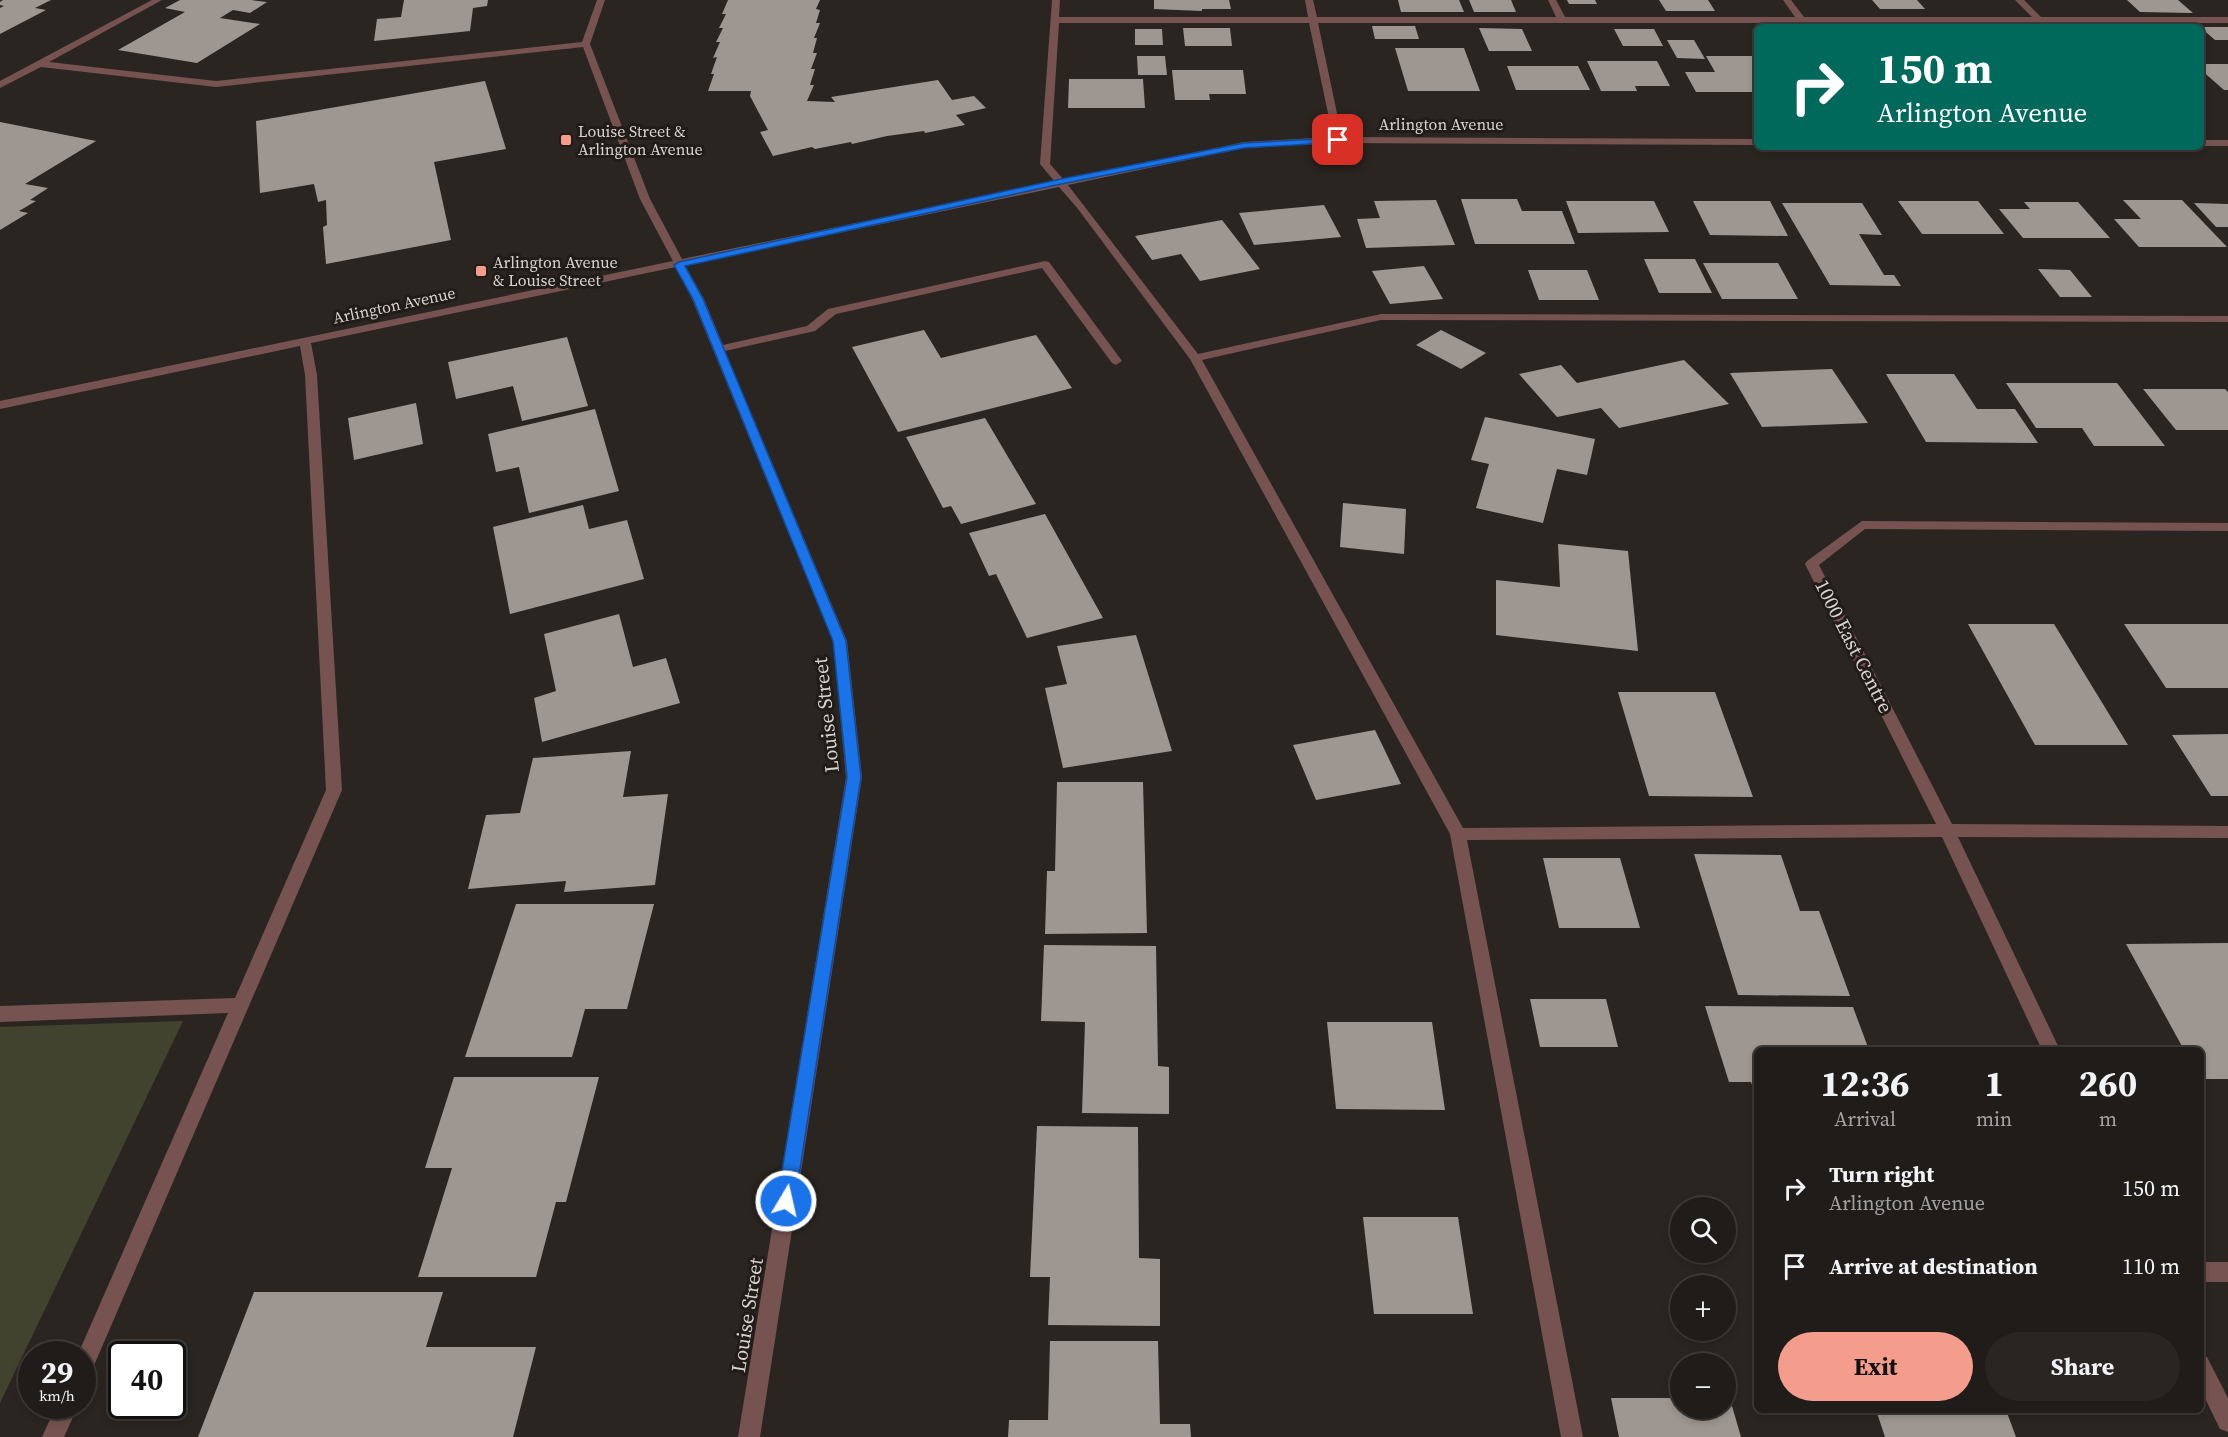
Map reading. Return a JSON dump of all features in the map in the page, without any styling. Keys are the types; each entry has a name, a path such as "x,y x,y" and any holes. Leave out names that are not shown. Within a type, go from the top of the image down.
{"street":[{"path":"0,84 158,0"},
{"path":"40,63 216,84 586,44 601,0"},
{"path":"1056,0 1045,164 1195,358 1458,834 1572,1437"},
{"path":"1309,0 1338,140"},
{"path":"1552,0 1561,20"},
{"path":"1787,0 1804,24"},
{"path":"2019,0 2038,20"},
{"path":"1054,20 1561,20 1804,24 2228,20"},
{"name":"Louise Street","path":"586,44 645,199 698,299 840,641 854,777 749,1437"},
{"name":"Arlington Avenue","path":"0,405 491,301 679,265 1061,182 1244,145 1338,140 1754,142"},
{"path":"2204,143 2228,143"},
{"path":"718,349 811,329 832,311 1045,264 1116,361"},
{"path":"1195,358 1381,317 2228,319"},
{"path":"95,1341 334,790 311,375 305,341"},
{"name":"1000 East Centre","path":"2050,1047 1948,832 1812,564 1862,525 2228,527"},
{"path":"1458,834 1889,830 2228,832"},
{"path":"0,1014 241,1005"},
{"path":"2204,1272 2228,1272"},
{"path":"2204,1372 2228,1421"},
{"path":"53,1437 61,1419"}],"green space":[{"path":"183,1021 30,1341 18,1341 18,1365 0,1403 0,1027"}],"building":[{"path":"3,0 51,0 35,8 46,10 0,34 0,8 4,6 0,5 0,2"},
{"path":"180,0 267,2 250,13 233,10 220,18 260,24 197,63 118,50 185,12 165,8"},
{"path":"404,0 488,0 487,6 473,8 470,31 374,41 377,19 401,17"},
{"path":"728,0 820,0 816,9 820,10 816,23 820,23 814,38 817,38 813,53 817,53 811,69 815,69 810,85 814,85 807,101 835,102 831,97 938,80 952,100 974,96 986,108 956,115 965,125 925,133 924,131 887,136 852,144 851,142 815,149 812,147 773,156 760,132 768,130 750,96 751,91 708,91 717,57 713,58 720,42 716,42 723,28 719,28 726,14 722,14"},
{"path":"1154,0 1229,0 1231,9 1202,9 1202,11 1154,9"},
{"path":"1398,0 1459,0 1464,12 1401,12"},
{"path":"1469,0 1511,0 1516,12 1474,12"},
{"path":"1567,0 1595,0 1597,4 1569,4"},
{"path":"1659,0 1708,0 1715,11 1666,11"},
{"path":"1872,0 1917,0 1925,9 1880,9"},
{"path":"2127,0 2178,0 2193,13 2140,12"},
{"path":"1372,26 1415,26 1419,39 1375,39"},
{"path":"2204,27 2228,27 2228,40 2215,40 2204,30"},
{"path":"1183,28 1230,28 1232,46 1185,46"},
{"path":"1479,28 1522,29 1532,51 1489,51"},
{"path":"1135,29 1162,29 1163,45 1135,45"},
{"path":"1614,29 1654,29 1663,46 1623,46"},
{"path":"1667,40 1694,40 1705,59 1677,58"},
{"path":"1395,48 1464,48 1480,91 1408,91"},
{"path":"1137,56 1165,56 1167,75 1138,75"},
{"path":"1706,56 1754,56 1754,92 1696,92 1685,72 1715,72"},
{"path":"1587,61 1657,61 1670,86 1635,86 1637,91 1601,91"},
{"path":"2204,64 2228,64 2228,90 2224,90 2204,72"},
{"path":"1507,66 1578,66 1590,90 1516,90"},
{"path":"1172,70 1243,70 1246,94 1209,94 1210,100 1175,100"},
{"path":"1069,79 1143,79 1145,108 1068,108"},
{"path":"485,81 506,149 434,162 451,240 326,264 323,227 327,225 326,200 318,202 314,184 260,193 256,121"},
{"path":"0,122 96,141 25,184 48,188 30,200 36,201 19,211 28,213 0,230"},
{"path":"1461,199 1517,199 1522,211 1562,211 1575,244 1475,244"},
{"path":"1436,200 1455,245 1366,248 1357,219 1380,218 1374,201"},
{"path":"2123,200 2182,200 2227,247 2139,247 2114,219 2141,219"},
{"path":"1566,201 1654,201 1669,232 1578,233"},
{"path":"1693,201 1770,201 1788,236 1710,235"},
{"path":"1898,201 1978,201 2004,234 1922,234"},
{"path":"2024,202 2078,202 2110,238 2023,238 1999,209 2030,209"},
{"path":"1782,203 1862,203 1882,235 1859,234 1884,275 1894,275 1901,286 1830,285"},
{"path":"2194,203 2228,204 2228,227 2216,227"},
{"path":"1324,205 1341,237 1254,245 1239,213"},
{"path":"1222,220 1260,269 1200,281 1181,254 1152,260 1135,236"},
{"path":"1644,259 1695,259 1712,293 1659,293"},
{"path":"1703,263 1778,263 1798,299 1722,299"},
{"path":"1424,266 1443,299 1390,304 1372,271"},
{"path":"2038,269 2070,270 2092,297 2060,297"},
{"path":"1528,270 1587,270 1599,300 1539,300"},
{"path":"924,330 941,358 1036,335 1072,388 898,432 852,347"},
{"path":"1441,330 1486,353 1461,369 1416,345"},
{"path":"567,337 588,406 522,421 513,386 456,399 448,362"},
{"path":"1684,360 1729,404 1619,428 1601,408 1557,417 1519,374 1561,365 1577,383"},
{"path":"1832,369 1868,423 1762,427 1730,373"},
{"path":"1886,374 1954,374 1977,409 2015,409 2038,443 1926,442"},
{"path":"2006,383 2117,383 2165,446 2094,446 2082,428 2036,428"},
{"path":"2143,389 2225,389 2228,392 2228,430 2176,430"},
{"path":"416,403 423,444 354,460 348,418"},
{"path":"595,409 619,491 529,513 519,467 496,472 488,434"},
{"path":"1485,417 1595,439 1587,475 1557,469 1543,523 1476,508 1489,464 1471,460"},
{"path":"985,418 1036,504 961,524 951,506 943,508 906,437"},
{"path":"1343,503 1406,509 1404,554 1340,547"},
{"path":"583,505 589,529 627,520 644,579 510,614 493,527"},
{"path":"1045,514 1103,618 1027,638 996,574 989,576 969,533"},
{"path":"1558,544 1628,551 1638,651 1496,635 1496,580 1560,587"},
{"path":"619,614 633,667 666,658 680,703 542,742 534,698 556,691 544,634"},
{"path":"1968,624 2054,624 2128,745 2035,745"},
{"path":"2124,624 2228,624 2228,688 2166,688"},
{"path":"1136,635 1172,751 1063,768 1045,688 1067,684 1057,646"},
{"path":"1618,692 1715,692 1753,797 1649,796"},
{"path":"1375,730 1401,784 1316,800 1293,745"},
{"path":"2228,734 2228,796 2211,796 2172,735"},
{"path":"631,751 623,797 668,794 655,885 564,892 566,881 468,889 486,815 520,813 533,758"},
{"path":"1057,782 1143,782 1147,933 1045,934 1047,871 1055,871"},
{"path":"1694,854 1781,855 1800,911 1819,911 1850,996 1738,995"},
{"path":"1543,858 1620,858 1640,928 1559,928"},
{"path":"516,904 654,904 627,1009 585,1009 572,1057 465,1057"},
{"path":"2228,943 2228,1079 2204,1079 2204,1047 2182,1047 2126,944"},
{"path":"1044,945 1156,946 1158,1066 1169,1067 1169,1114 1082,1113 1085,1022 1041,1021"},
{"path":"1530,999 1606,999 1618,1047 1540,1047"},
{"path":"1705,1006 1853,1007 1868,1047 1754,1047 1754,1091 1751,1082 1729,1082"},
{"path":"1327,1022 1432,1022 1445,1110 1336,1109"},
{"path":"454,1077 599,1077 566,1202 556,1202 536,1277 418,1277 452,1168 425,1168"},
{"path":"1037,1126 1138,1127 1139,1258 1160,1259 1160,1326 1048,1325 1050,1277 1030,1277"},
{"path":"1363,1217 1458,1217 1473,1314 1374,1314"},
{"path":"254,1292 443,1292 426,1347 536,1347 513,1437 198,1437"},
{"path":"1050,1341 1158,1341 1160,1424 1190,1424 1191,1437 1008,1437 1009,1420 1048,1420"},
{"path":"1611,1398 1670,1398 1670,1419 1736,1419 1741,1437 1619,1437"},
{"path":"1877,1413 2007,1413 2016,1437 1885,1437"}],"place":[{"name":"Louise Street & Arlington Avenue","path":"566,140"},
{"name":"Arlington Avenue & Louise Street","path":"481,271"}],"route":[{"path":"786,1201 854,777 840,641 698,299 679,265 1061,182 1244,145 1338,140"}]}
